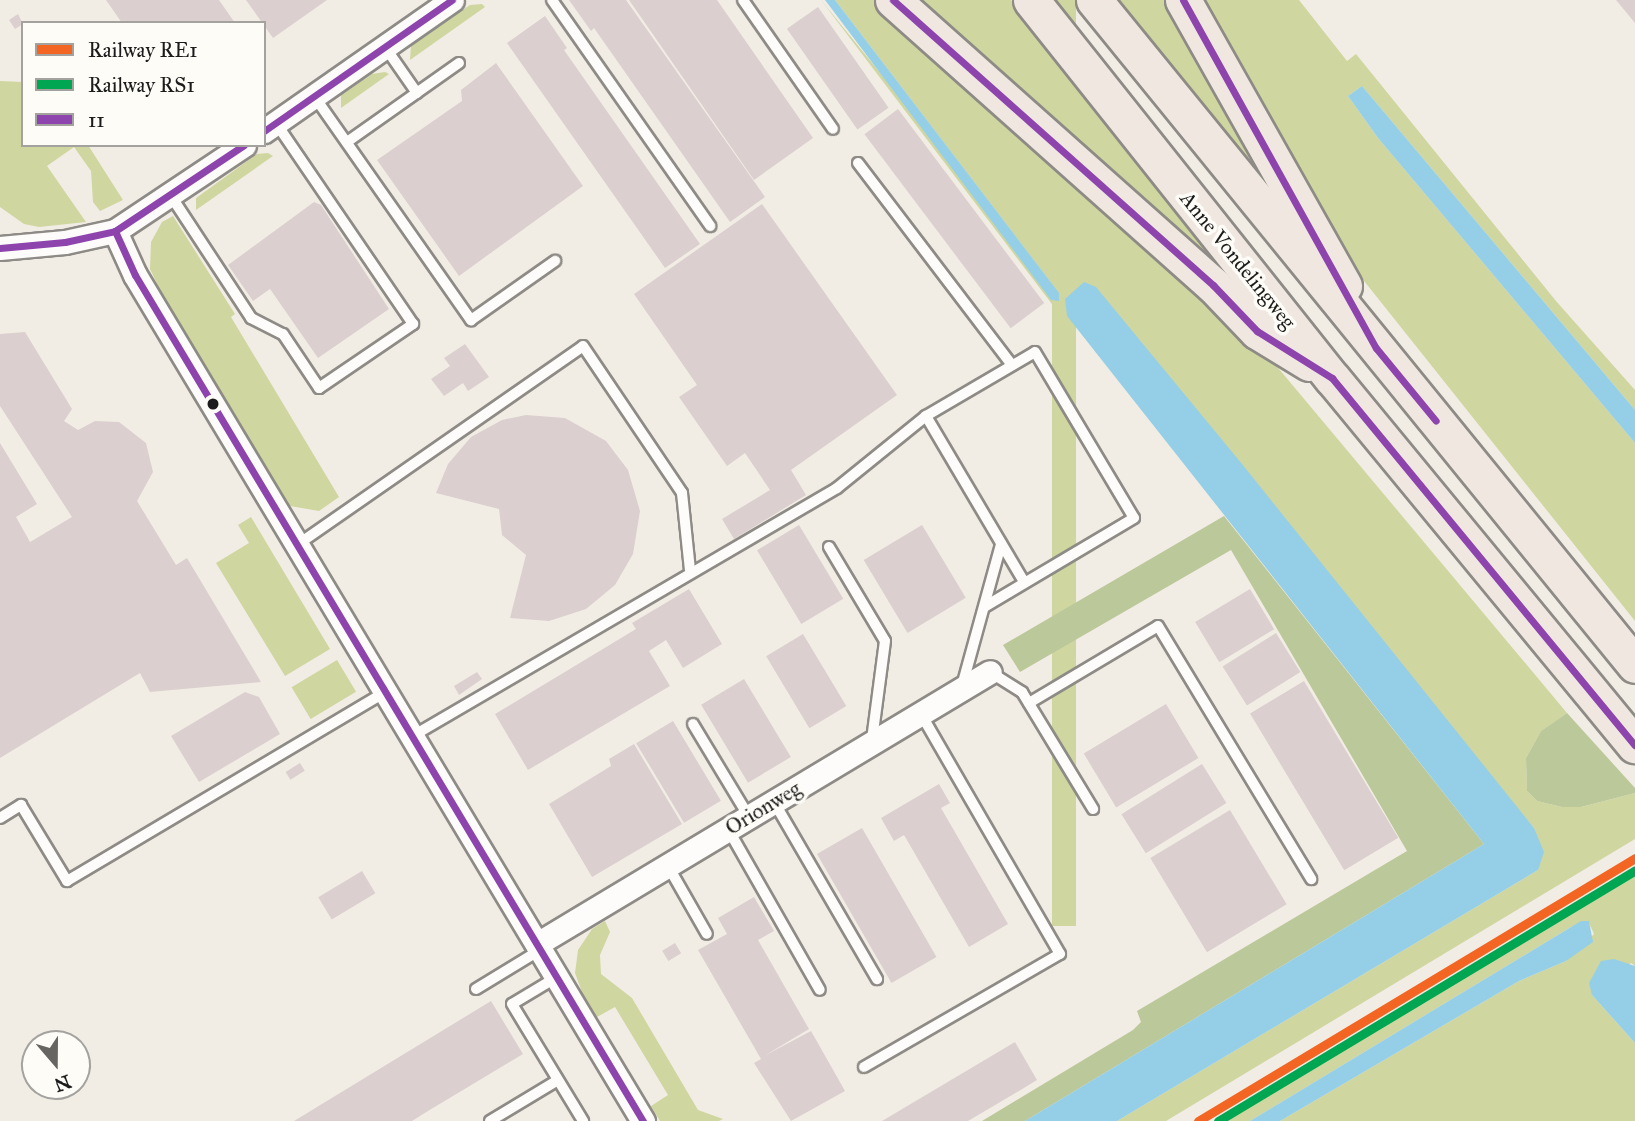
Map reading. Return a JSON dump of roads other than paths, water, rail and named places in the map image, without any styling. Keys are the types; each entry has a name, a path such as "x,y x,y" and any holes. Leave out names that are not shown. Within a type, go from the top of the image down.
{"main road":[{"path":"893,0 1213,285 1257,331 1332,378"},
{"name":"Anne Vondelingweg","path":"1031,0 1332,378 1635,745"},
{"path":"1094,0 1635,665"},
{"path":"1183,0 1314,229 1376,348"}],"street":[{"path":"270,127 452,0"},
{"path":"0,248 65,242 115,231 172,196 241,147"},
{"path":"115,231 135,275 643,1121"},
{"name":"Orionweg","path":"539,947 728,829 990,672"}],"lane":[{"path":"551,0 710,226"},
{"path":"743,0 833,129"},
{"path":"385,47 417,93"},
{"path":"346,142 459,63"},
{"path":"314,96 471,320 555,261"},
{"path":"172,196 251,318 283,334 319,388 413,324 270,127"},
{"path":"859,163 1012,365"},
{"path":"296,545 583,346 682,493 690,570"},
{"path":"411,737 690,570 739,547 837,488 926,416 1035,352 1134,518 984,607"},
{"path":"926,416 1024,582"},
{"path":"962,689 1001,544"},
{"path":"830,547 885,641 872,743"},
{"path":"1029,703 1158,626 1311,879"},
{"path":"990,672 1022,692 1093,809"},
{"path":"0,818 21,805 67,881 385,692"},
{"path":"864,1067 1060,954 921,714"},
{"path":"693,724 749,817"},
{"path":"774,802 877,979"},
{"path":"728,829 820,990"},
{"path":"668,866 707,934"},
{"path":"476,989 539,947"},
{"path":"556,977 512,1004 583,1121"},
{"path":"490,1121 558,1080"}],"water":[{"path":"825,0 835,0 1059,293 1059,301 1051,300"},
{"path":"1362,86 1635,410 1635,443 1378,138 1348,96"},
{"path":"1084,282 1096,287 1242,464 1534,828 1544,852 1538,870 1117,1121 1025,1121 1484,844 1067,316 1065,299"},
{"path":"1581,921 1589,921 1593,942 1566,961 1519,981 1280,1121 1250,1121"},
{"path":"1614,959 1635,966 1635,1043 1592,995 1589,983 1601,961"}],"rail line":[{"name":"RE1","path":"1198,1121 1635,858"},
{"name":"RS1","path":"1218,1121 1635,870"}]}
